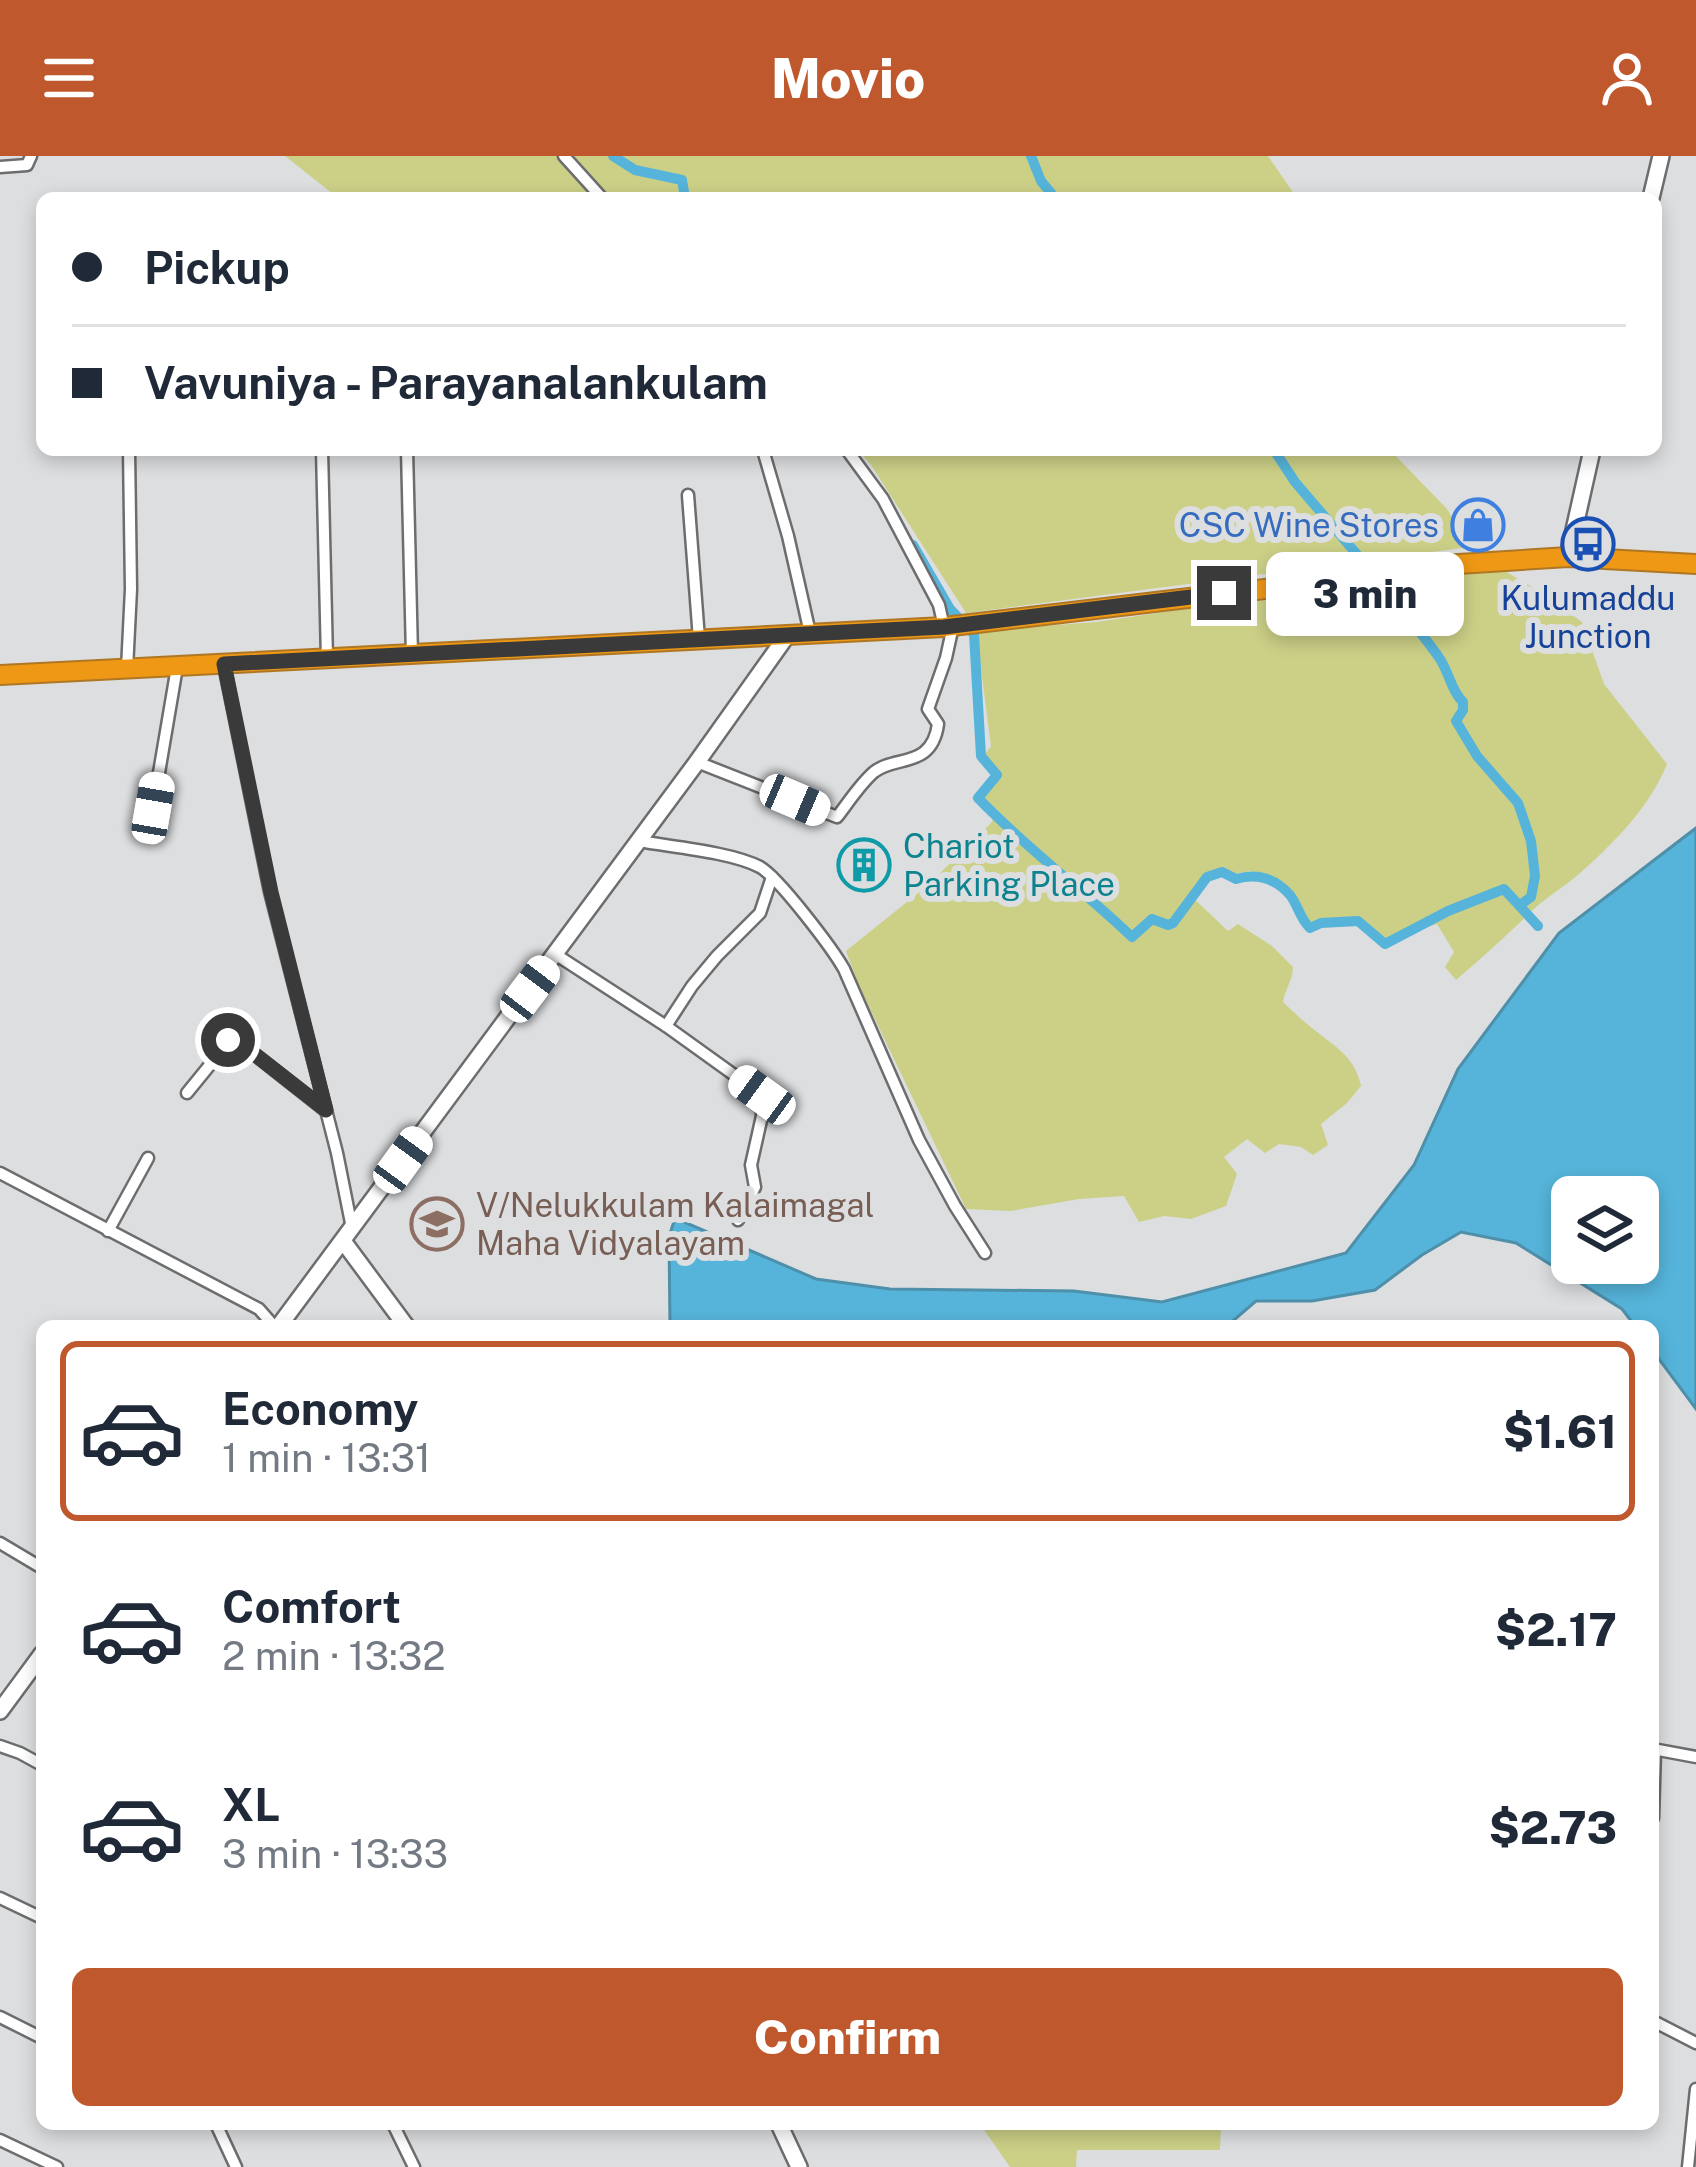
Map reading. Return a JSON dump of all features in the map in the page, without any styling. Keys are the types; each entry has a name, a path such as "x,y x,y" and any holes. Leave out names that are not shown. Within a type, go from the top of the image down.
{"highway":[{"path":"0,675 948,627 1411,567 1568,557 1696,564"}],"main road":[{"path":"1652,192 1661,156"},
{"path":"1568,557 1591,456"},
{"path":"281,1320 698,762 788,634"},
{"path":"348,1234 402,1320"},
{"path":"0,1711 36,1662"},
{"path":"782,2130 799,2167"}],"street":[{"path":"0,167 27,165 31,156"},
{"path":"564,156 597,192"},
{"path":"127,670 129,456"},
{"path":"322,456 327,659"},
{"path":"407,456 412,655"},
{"path":"765,456 810,633"},
{"path":"698,762 837,817 876,770 922,754 936,734 938,724 928,709 946,658 948,627 883,499 851,456"},
{"path":"688,495 699,639"},
{"path":"224,664 271,892 326,1110 348,1234"},
{"path":"153,808 177,667"},
{"path":"639,841 760,868 832,948 919,1140 985,1253"},
{"path":"666,1026 704,971 760,914 772,877"},
{"path":"555,955 762,1095 751,1165 755,1187 738,1220"},
{"path":"187,1093 231,1039 326,1110"},
{"path":"108,1231 148,1158"},
{"path":"0,1173 260,1310 270,1320"},
{"path":"0,1544 36,1565"},
{"path":"0,1746 36,1762"},
{"path":"1659,1750 1696,1757"},
{"path":"0,1898 36,1915"},
{"path":"0,2017 36,2035"},
{"path":"1659,2024 1696,2043"},
{"path":"1688,2167 1696,2089"},
{"path":"219,2130 236,2167"},
{"path":"396,2130 414,2167"},
{"path":"0,2140 57,2167"}],"green space":[{"path":"285,156 1268,156 1293,192 330,192"},
{"path":"863,456 1396,456 1447,509 1470,547 966,613"},
{"path":"1498,567 1582,622 1604,684 1667,764 1629,824 1579,874 1456,980 1445,967 1454,952 1437,924 1386,940 1357,918 1311,924 1285,888 1267,875 1206,876 1191,896 1228,931 1238,924 1272,946 1293,967 1283,1002 1354,1067 1361,1086 1321,1124 1328,1145 1313,1155 1301,1147 1279,1144 1265,1153 1247,1139 1224,1157 1237,1174 1226,1206 1191,1219 1164,1216 1139,1222 1124,1196 1011,1211 966,1209 846,951 928,885 996,814 983,797 1000,774 984,756 991,746 976,631 1096,622"},
{"path":"984,2130 1221,2130 1220,2150 1077,2150 1076,2167 1010,2167"}],"water":[{"path":"1696,828 1696,1409 1659,1359 1659,1320 1630,1320 1622,1309 1582,1284 1659,1284 1659,1176 1551,1176 1551,1265 1516,1243 1461,1232 1375,1290 1312,1301 1256,1301 1234,1320 670,1320 669,1237 675,1218 816,1279 890,1289 1074,1291 1162,1302 1346,1253 1414,1165 1458,1069 1559,933"}],"waterway":[{"path":"613,156 635,170 682,180 684,192"},
{"path":"1031,156 1050,192"},
{"path":"1278,456 1360,558"},
{"path":"913,545 950,609 974,634 981,756 997,775 978,798 1132,937 1152,919 1173,923 1207,877 1222,872 1236,879 1258,877 1278,884 1310,928 1358,921 1385,944 1504,889 1538,926"},
{"path":"1377,582 1440,659 1463,702 1456,721 1477,756 1518,803 1531,841 1535,876 1531,897 1520,905"}],"place":[{"name":"CSC Wine Stores","path":"1478,525"},
{"name":"Kulumaddu Junction","path":"1588,544"},
{"name":"Chariot Parking Place","path":"864,865"},
{"name":"V/Nelukkulam Kalaimagal Maha Vidyalayam","path":"437,1224"}],"route":[{"path":"228,1040 239,1042 326,1110 271,892 224,664 944,627 1224,593"}]}
